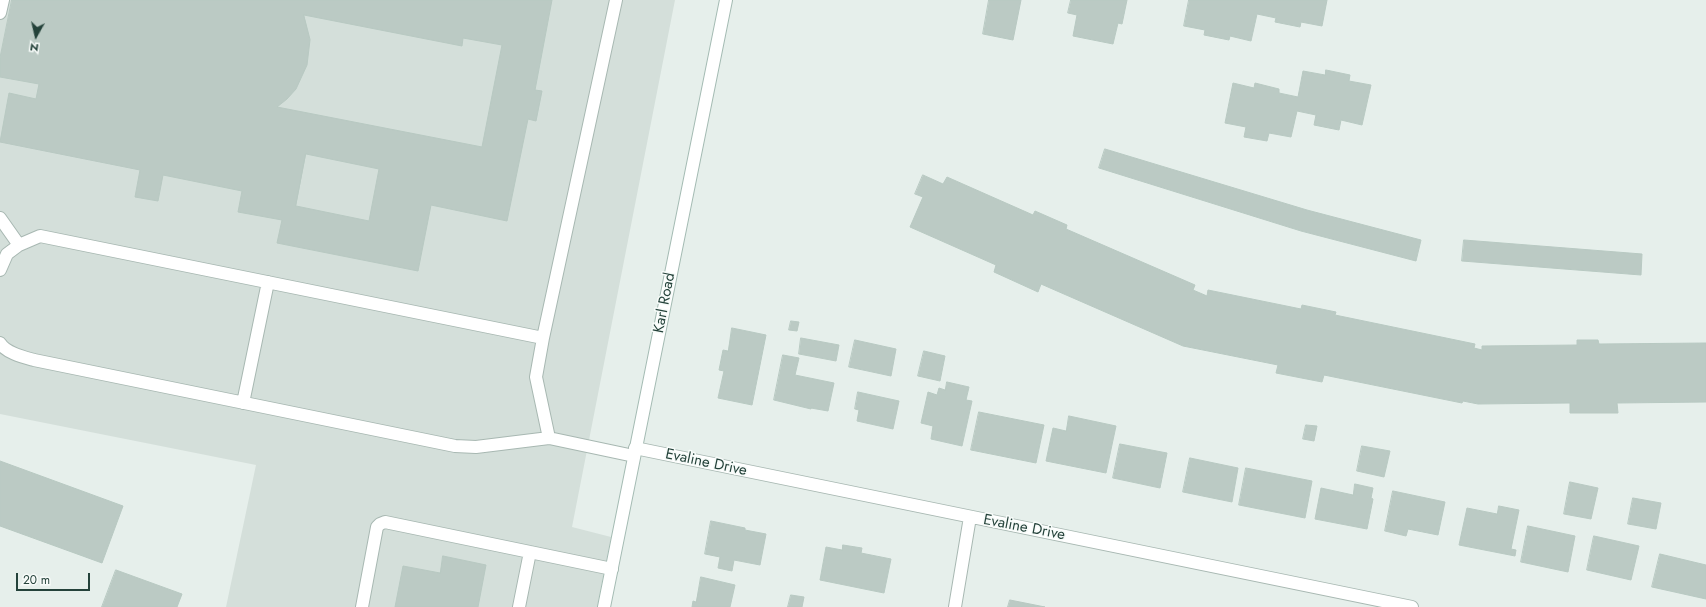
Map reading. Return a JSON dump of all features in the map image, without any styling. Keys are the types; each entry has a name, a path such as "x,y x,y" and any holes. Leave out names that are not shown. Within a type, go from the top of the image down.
{"street":[{"path":"0,14 3,0"},
{"path":"549,438 536,377 542,338 616,0"},
{"name":"Karl Road","path":"604,607 726,0"},
{"path":"0,218 19,244"},
{"path":"0,270 7,254 19,244 40,236 542,338"},
{"path":"243,403 268,282"},
{"name":"Evaline Drive","path":"0,343 14,354 34,360 456,446 476,448 549,438 635,452 970,517 1412,607"},
{"path":"955,607 970,517"},
{"path":"362,607 377,527 385,522 612,569"},
{"path":"519,607 530,552"}],"shaded area":[{"path":"0,0 675,0 572,527 611,537 597,607 226,607 256,465 0,414"}],"building":[{"path":"12,0 552,0 535,90 542,91 536,121 528,119 507,221 431,205 418,271 277,243 282,220 238,212 242,191 163,175 158,201 135,197 140,170 0,142 9,93 36,99 39,84 0,77 0,58","holes":["304,15 462,46 463,38 502,45 482,147 277,107 296,89 307,65 310,40","306,154 379,169 369,221 296,206"]},
{"path":"989,0 1021,0 1013,40 983,34"},
{"path":"1071,0 1127,0 1122,24 1118,23 1113,44 1073,36 1077,15 1068,13"},
{"path":"1189,0 1327,0 1322,26 1301,22 1300,27 1275,22 1276,18 1257,14 1251,41 1230,36 1229,40 1204,35 1205,30 1184,26"},
{"path":"1326,70 1350,75 1349,81 1371,85 1362,125 1341,120 1339,130 1314,125 1316,115 1297,111 1291,137 1269,133 1267,141 1244,137 1246,127 1225,123 1233,83 1254,88 1255,83 1279,89 1279,93 1298,97 1303,71 1325,75"},
{"path":"1105,149 1307,210 1421,240 1416,261 1301,231 1099,168"},
{"path":"923,175 943,184 947,177 1033,215 1035,211 1067,225 1066,229 1195,285 1193,290 1207,296 1208,290 1301,309 1302,305 1336,312 1335,315 1475,344 1474,348 1482,350 1482,346 1577,345 1577,340 1598,340 1599,344 1706,343 1706,402 1617,403 1618,413 1570,413 1570,403 1478,404 1463,401 1462,403 1324,375 1322,382 1276,373 1278,365 1183,346 1041,284 1038,292 994,272 996,265 910,227 923,197 915,194"},
{"path":"1464,240 1642,254 1641,275 1462,261"},
{"path":"791,321 799,322 797,331 789,330"},
{"path":"732,328 766,335 752,405 718,398 724,371 719,370 723,350 728,351"},
{"path":"801,338 839,345 836,361 799,354"},
{"path":"855,340 896,349 891,376 849,367"},
{"path":"924,351 945,356 940,381 918,376"},
{"path":"783,355 799,358 795,375 834,383 828,411 811,409 774,400"},
{"path":"947,382 969,387 966,400 972,401 962,446 931,439 933,426 921,423 928,392 937,395 939,388 945,390"},
{"path":"858,392 899,401 893,429 857,421 859,410 855,409"},
{"path":"979,412 1044,425 1036,463 971,450"},
{"path":"1069,416 1116,426 1106,473 1046,461 1053,428 1066,431"},
{"path":"1306,425 1317,426 1314,441 1303,439"},
{"path":"1120,444 1167,453 1160,488 1113,478"},
{"path":"1362,446 1390,451 1384,477 1357,471"},
{"path":"1190,458 1238,468 1232,502 1183,492"},
{"path":"0,461 123,506 102,563 0,526"},
{"path":"1246,468 1312,481 1305,518 1239,505"},
{"path":"1570,482 1598,488 1591,519 1564,514"},
{"path":"1355,484 1373,488 1371,498 1373,499 1367,529 1315,519 1321,488 1353,495"},
{"path":"1393,491 1445,502 1438,535 1408,529 1406,536 1385,531"},
{"path":"1633,498 1661,503 1656,529 1628,524"},
{"path":"1499,506 1519,510 1511,549 1516,550 1515,556 1459,545 1467,508 1497,514"},
{"path":"711,521 766,534 760,565 734,560 732,571 718,568 720,557 705,554"},
{"path":"1528,526 1575,536 1568,572 1521,562"},
{"path":"1594,536 1639,546 1631,580 1587,570"},
{"path":"843,545 862,548 861,553 891,559 884,593 820,580 826,547 842,550"},
{"path":"1660,554 1706,565 1706,599 1652,587"},
{"path":"443,556 486,565 478,607 395,607 403,566 440,573"},
{"path":"116,570 182,594 177,607 102,607"},
{"path":"701,577 735,585 730,607 692,607 693,601 696,602"},
{"path":"791,595 804,597 802,607 788,607"},
{"path":"1010,600 1045,607 1008,607"}]}
